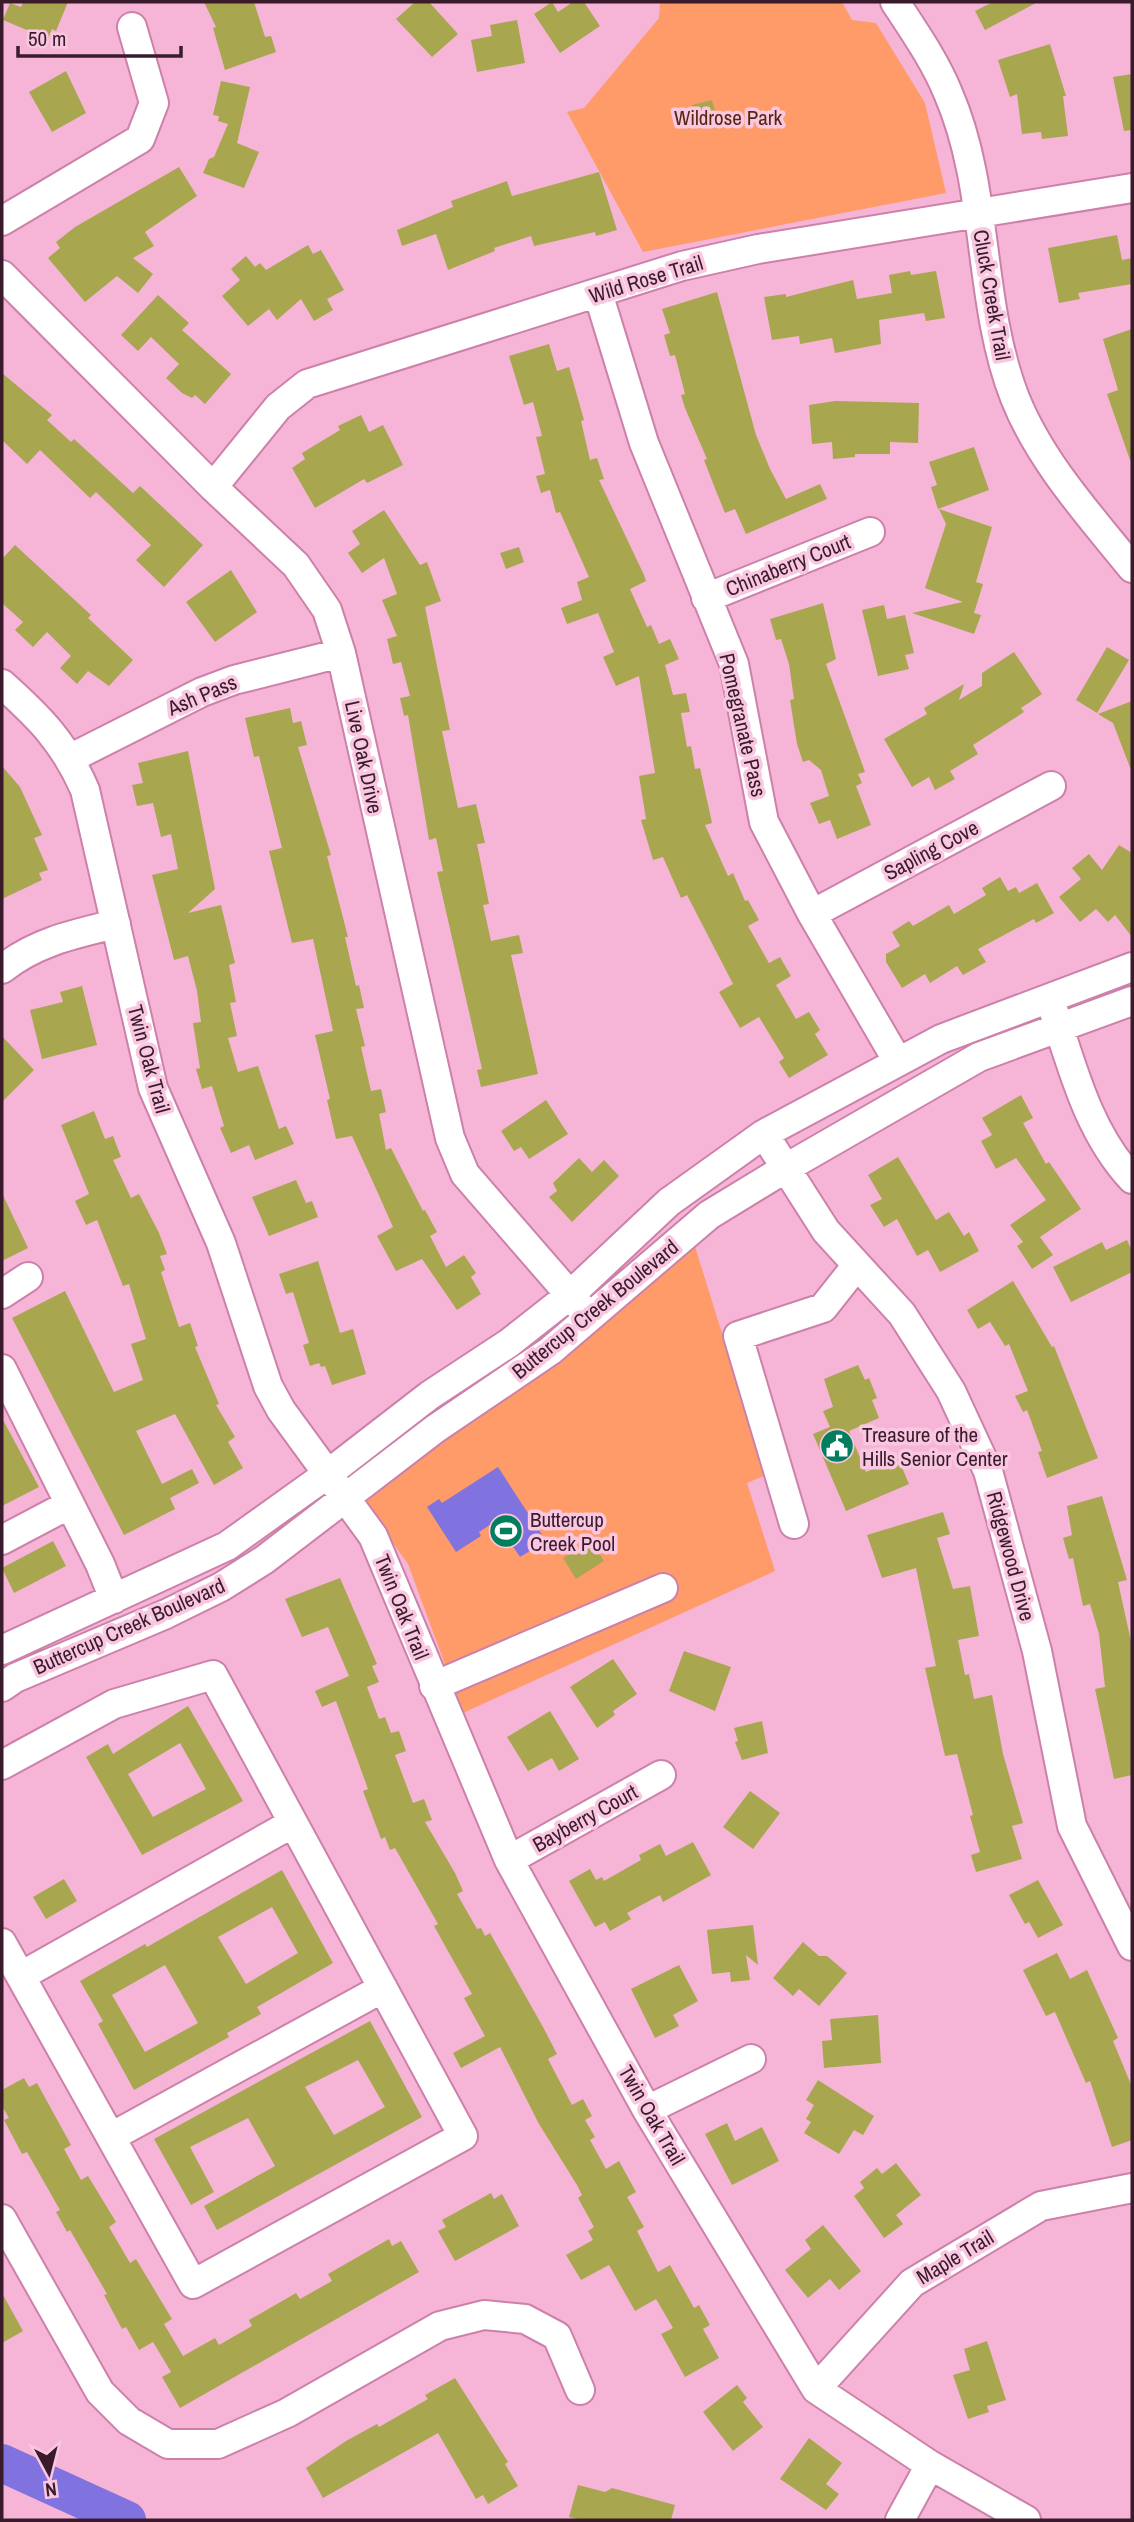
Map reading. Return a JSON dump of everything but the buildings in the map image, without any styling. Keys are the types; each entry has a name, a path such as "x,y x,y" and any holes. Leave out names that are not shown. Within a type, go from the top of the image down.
{"street":[{"name":"Cluck Creek Trail","path":"895,2 949,94 964,143 997,331 1016,400 1046,454 1083,508 1132,568"},
{"path":"2,221 140,139 154,103 132,27"},
{"name":"Wild Rose Trail","path":"213,487 278,407 307,384 682,266 758,249 1132,188"},
{"name":"Live Oak Drive","path":"2,275 213,487 296,565 327,610 341,653 450,1138 465,1174 590,1318"},
{"name":"Pomegranate Pass","path":"598,293 644,443 734,664 764,822 812,915 897,1060"},
{"name":"Chinaberry Court","path":"706,598 870,532"},
{"name":"Ash Pass","path":"71,758 213,688 341,653"},
{"name":"Twin Oak Trail","path":"2,684 43,721 71,758 85,790 153,1088 221,1243 268,1386 281,1410 346,1495 373,1536 509,1860 647,2110 816,2389 930,2465 1026,2520"},
{"name":"Sapling Cove","path":"812,915 1051,786"},
{"path":"2,970 21,954 60,937 116,924"},
{"name":"Buttercup Creek Boulevard","path":"2,1650 227,1546 329,1473 430,1395 509,1343 570,1295 669,1202 764,1134 897,1060 999,1016 1132,967"},
{"path":"1050,999 1097,1130 1110,1154 1132,1179"},
{"name":"Buttercup Creek Boulevard","path":"2,1687 15,1678 166,1614 220,1587 264,1560 346,1495 550,1351 709,1215 786,1168 942,1075 979,1057 1132,1001"},
{"name":"Ridgewood Drive","path":"764,1134 827,1231 902,1314 944,1380 988,1471 1037,1651 1072,1826 1132,1946"},
{"path":"794,1524 738,1336 823,1308 857,1265"},
{"path":"2,1294 28,1277"},
{"path":"2,1369 114,1599"},
{"path":"2,1540 70,1504"},
{"path":"434,1686 663,1588"},
{"path":"2,1765 114,1704 213,1675 463,2136 193,2284 2,1943"},
{"name":"Bayberry Court","path":"509,1860 661,1775"},
{"path":"21,1976 293,1824"},
{"path":"110,2137 383,1988"},
{"path":"647,2110 751,2059"},
{"name":"Maple Trail","path":"816,2389 912,2283 1041,2206 1132,2188"},
{"path":"2,2219 100,2392 129,2421 168,2444 218,2444 287,2413 440,2326 484,2315 525,2319 558,2336 580,2390"},
{"path":"900,2520 930,2465"}],"green space":[{"name":"Wildrose Park","path":"660,2 842,2 852,20 876,23 925,103 946,193 643,252 567,112 584,108 659,18"},
{"path":"693,1240 766,1475 747,1483 775,1571 463,1713 408,1564 362,1500 408,1462 574,1350"}],"shaded area":[{"path":"498,1467 546,1541 520,1557 496,1521 479,1532 481,1536 456,1552 427,1507 439,1499 442,1503"}],"waterway":[{"path":"2,2463 127,2520"}],"place":[{"name":"Treasure of the Hills Senior Center","path":"837,1446"},
{"name":"Buttercup Creek Pool","path":"506,1531"}]}
